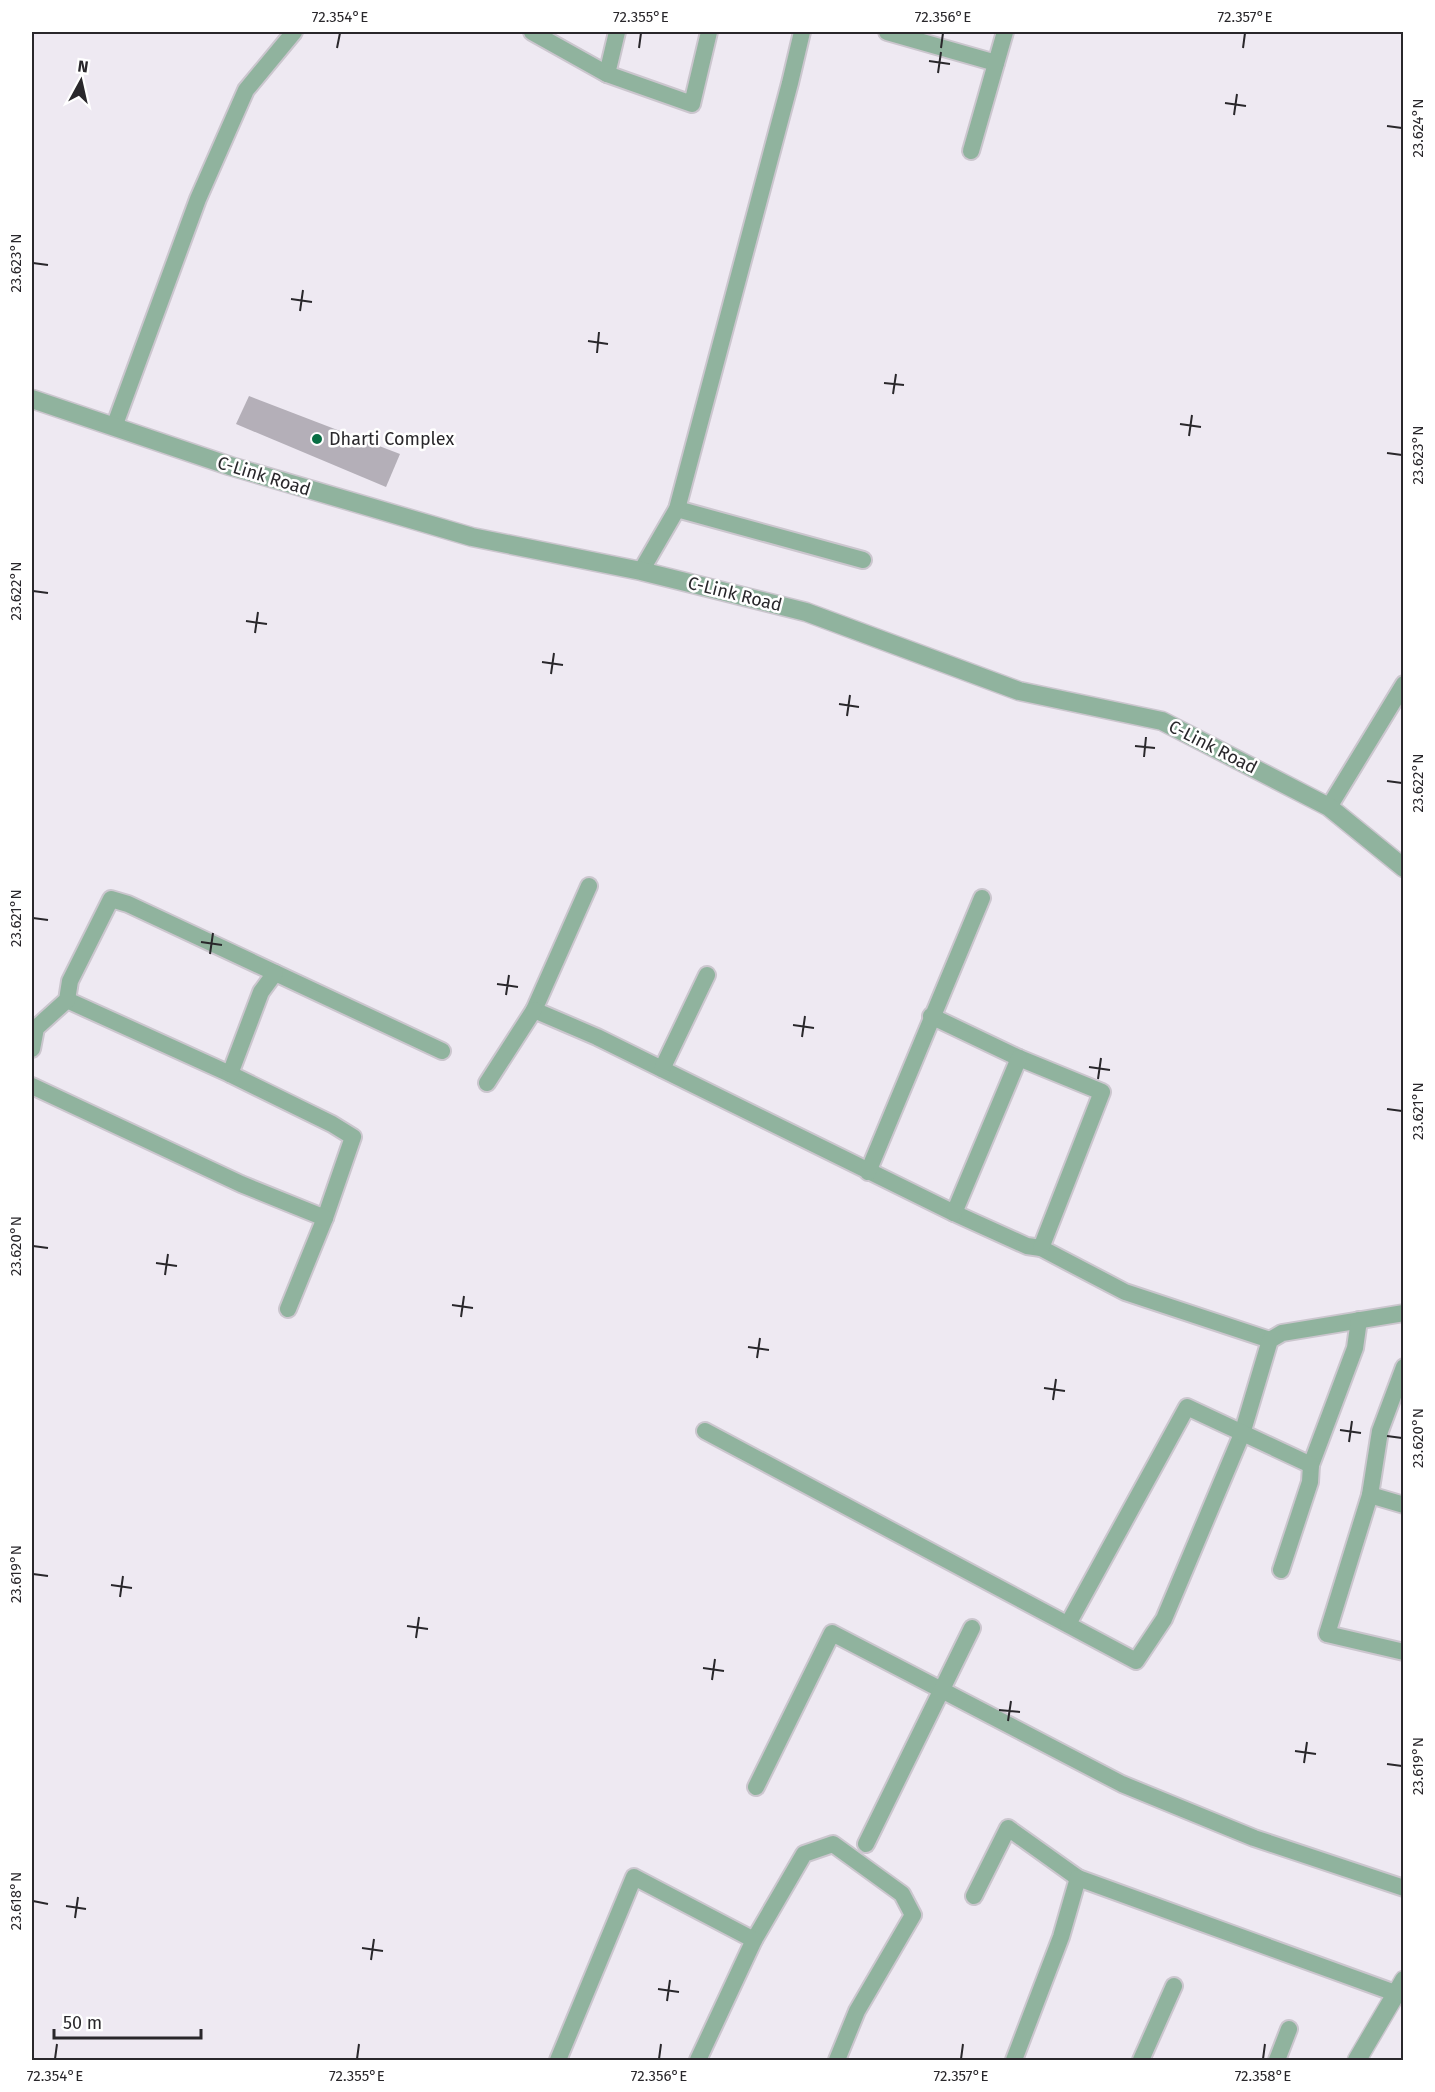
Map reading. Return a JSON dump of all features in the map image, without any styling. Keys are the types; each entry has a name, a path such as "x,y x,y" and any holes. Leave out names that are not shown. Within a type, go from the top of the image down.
{"street":[{"path":"114,427 198,199 246,90 294,32"},
{"path":"532,32 607,74 692,104 710,32"},
{"path":"607,74 617,32"},
{"path":"641,571 677,509 802,32"},
{"path":"887,32 909,35 996,63"},
{"path":"971,151 1005,32"},
{"name":"C-Link Road","path":"32,399 230,466 472,537 641,571 807,612 1019,691 1162,721 1329,807 1404,868"},
{"path":"677,509 863,561"},
{"path":"1329,807 1404,684"},
{"path":"487,1083 534,1010 589,886"},
{"path":"868,1172 982,898"},
{"path":"32,1049 34,1026 67,1000 70,981 111,899 128,904 442,1051"},
{"path":"230,1074 261,992 275,973"},
{"path":"662,1069 707,975"},
{"path":"67,1000 230,1074 332,1124 353,1137 325,1218 288,1310"},
{"path":"534,1010 597,1037 954,1213 1027,1246 1041,1248 1125,1292 1270,1340"},
{"path":"931,1016 1019,1058 1102,1092 1041,1248"},
{"path":"954,1213 1019,1058"},
{"path":"32,1086 241,1184 325,1218"},
{"path":"705,1431 1136,1661 1164,1619 1242,1434 1270,1340 1282,1333 1404,1313"},
{"path":"1281,1570 1310,1482 1311,1465 1355,1348 1359,1320"},
{"path":"1404,1367 1380,1431 1370,1495 1327,1634 1404,1653"},
{"path":"1068,1624 1188,1407 1311,1465"},
{"path":"1370,1495 1404,1506"},
{"path":"866,1844 972,1628"},
{"path":"756,1787 832,1633 1122,1784 1254,1839 1404,1888"},
{"path":"974,1896 1008,1828 1078,1878 1399,1987 1357,2061"},
{"path":"698,2061 754,1940 804,1854 833,1844 902,1894 913,1915 857,2011 837,2061"},
{"path":"558,2061 634,1877 754,1940"},
{"path":"1014,2061 1061,1938 1078,1878"},
{"path":"1141,2061 1174,1986"},
{"path":"1276,2061 1289,2029"}],"building":[{"name":"Dharti Complex","path":"249,396 400,454 386,487 236,424"}],"place":[{"name":"Dharti Complex","path":"317,439"}]}
